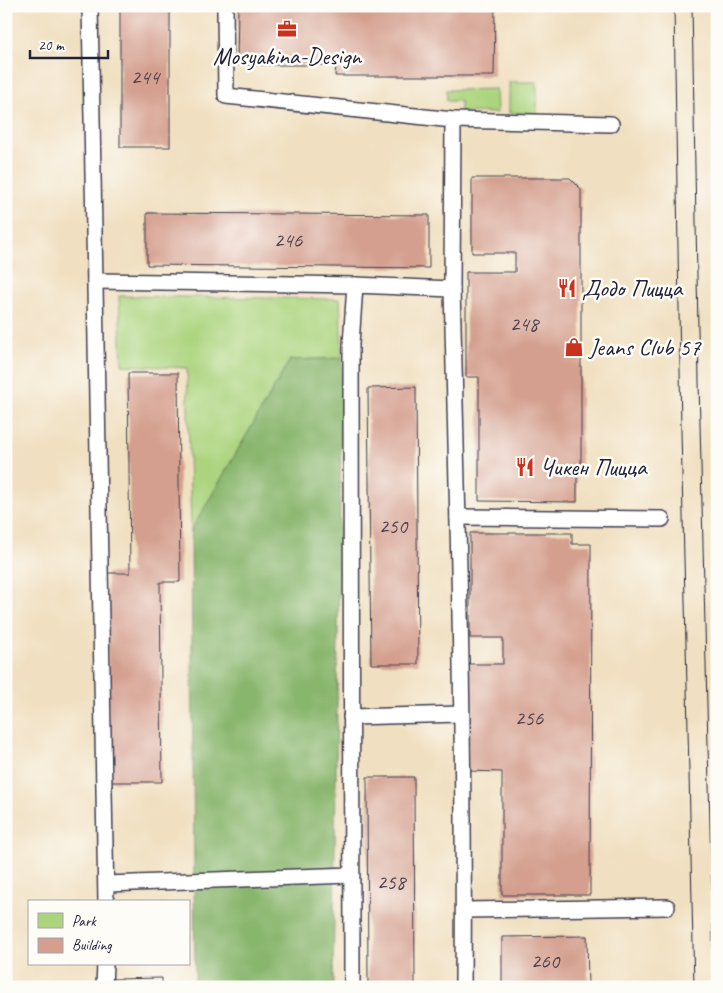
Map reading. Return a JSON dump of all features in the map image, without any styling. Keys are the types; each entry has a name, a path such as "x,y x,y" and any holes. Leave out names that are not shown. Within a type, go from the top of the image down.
{"lane":[{"path":"90,6 106,900"},
{"path":"225,6 226,96 453,120 611,124"},
{"path":"453,120 452,289 458,517 464,910 463,987"},
{"path":"95,281 355,285 452,289"},
{"path":"352,987 351,344 355,285"},
{"path":"458,517 662,519"},
{"path":"351,717 461,714"},
{"path":"107,884 351,875"},
{"path":"464,910 667,907"},
{"path":"104,987 105,966"}],"green space":[{"path":"509,82 537,82 537,113 509,113"},
{"path":"496,89 497,113 460,112 460,101 447,101 446,90"},
{"path":"119,296 340,299 342,358 290,360 191,531 187,368 122,365"},
{"path":"342,358 333,987 195,987 191,531 290,360"}],"building":[{"path":"120,6 170,6 170,147 120,147"},
{"path":"238,6 495,6 494,76 335,76 336,65 237,65"},
{"path":"472,178 570,178 581,189 581,468 577,468 577,502 479,501 479,377 466,377 466,272 515,272 515,253 472,253"},
{"path":"147,213 429,215 429,268 147,265"},
{"path":"128,373 178,373 180,582 160,582 162,782 109,782 107,573 130,573"},
{"path":"416,387 418,664 371,664 368,388"},
{"path":"470,533 572,533 572,544 591,544 590,895 502,895 502,772 468,771 468,664 503,664 503,638 470,638"},
{"path":"367,777 414,777 415,987 368,987"},
{"path":"587,936 588,987 474,987 474,985 502,984 502,937"},
{"path":"162,978 162,987 113,987 113,979"}],"tram line":[{"path":"674,6 681,430 694,987"},
{"path":"692,6 714,987"}],"place":[{"name":"Mosyakina-Design","path":"287,29"},
{"name":"Додо Пицца","path":"567,288"},
{"name":"Jeans Club 57","path":"574,347"},
{"name":"Чикен Пицца","path":"525,467"}]}
